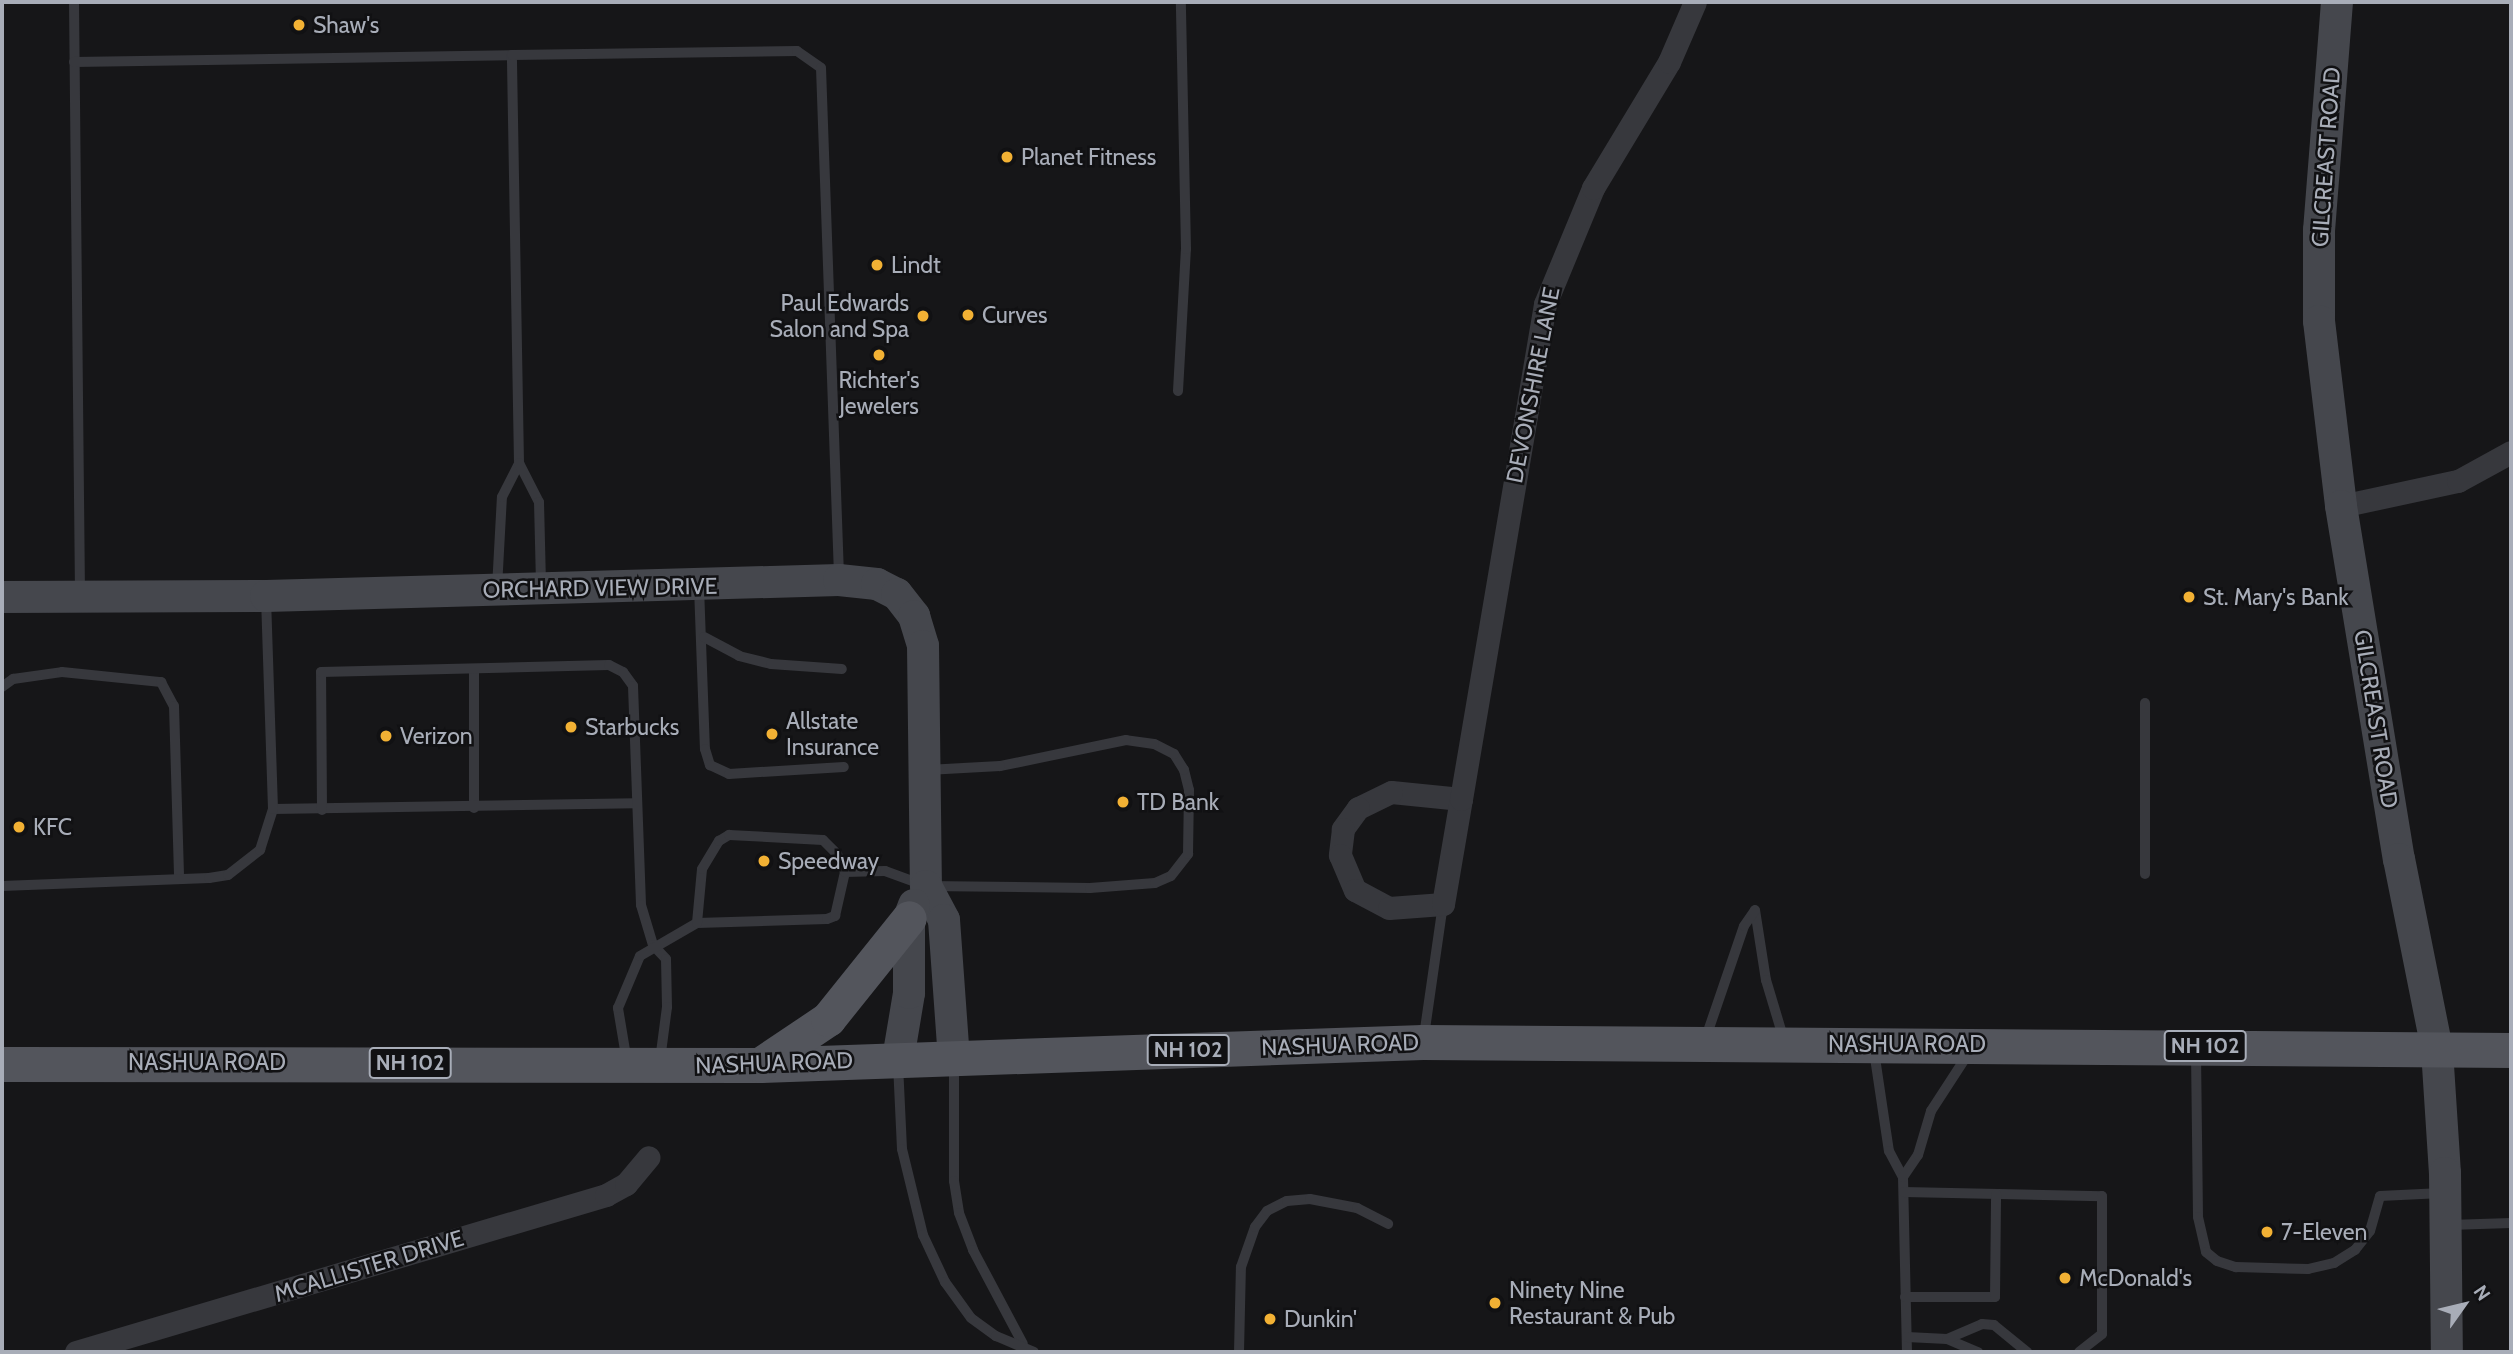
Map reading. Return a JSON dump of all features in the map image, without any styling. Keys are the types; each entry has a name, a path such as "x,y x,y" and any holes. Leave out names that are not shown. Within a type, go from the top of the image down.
{"main road":[{"path":"760,1065 828,1019 909,918"},
{"name":"NASHUA ROAD","path":"2,1064 760,1065 1423,1042 2511,1050"}],"street":[{"name":"DEVONSHIRE LANE","path":"1443,904 1545,304 1593,188 1669,62 1695,2"},
{"name":"GILCREAST ROAD","path":"2337,2 2318,290 2341,506 2399,859 2437,1050 2445,1193 2447,1352"},
{"path":"2341,506 2458,481 2511,452"},
{"name":"ORCHARD VIEW DRIVE","path":"2,597 266,596 497,589 699,587 839,580 887,589 897,594 914,616 923,646 927,770 926,886 909,918 909,993 898,1059"},
{"path":"1443,904 1389,908 1365,898 1342,868 1340,842 1350,818 1379,795 1404,792 1461,799"},
{"name":"ORCHARD VIEW DRIVE","path":"926,886 944,920 954,1059"},
{"name":"MCALLISTER DRIVE","path":"76,1352 606,1195 626,1184 649,1157"}],"lane":[{"path":"74,2 80,596"},
{"path":"1178,391 1186,248 1181,2"},
{"path":"74,62 797,51 821,68 839,580"},
{"path":"513,55 519,463 538,502 542,589"},
{"path":"497,589 502,497 519,463"},
{"path":"699,587 704,637 705,749 716,772 845,767"},
{"path":"2,886 228,875 245,865 269,832 273,808 266,596"},
{"path":"704,637 739,656 771,664 842,669"},
{"path":"322,810 321,672 608,665 623,672 632,685 641,905 653,945 666,959 667,1007 643,1065"},
{"path":"474,669 474,808"},
{"path":"2,687 35,675 149,678 161,682 170,694 179,878"},
{"path":"2145,703 2145,874"},
{"path":"845,872 885,871 926,886 1090,888 1155,883 1171,876 1188,854 1189,790 1184,770 1174,754 1154,744 1126,740 1000,766 927,770"},
{"path":"273,808 474,808 635,803"},
{"path":"643,1065 618,1008 640,956 653,945 696,923 827,919 835,916 845,872 837,854 823,840 729,835 719,841 702,869 696,923"},
{"name":"DEVONSHIRE LANE","path":"1423,1042 1443,904"},
{"path":"1703,1044 1744,926 1755,910 1766,980 1786,1044"},
{"path":"1903,1177 1918,1155 1931,1111 1974,1044"},
{"path":"1873,1045 1889,1151 1903,1177 1907,1352"},
{"path":"2196,1046 2198,1217 2203,1245 2217,1261 2236,1267 2308,1269 2334,1263 2355,1250 2370,1231 2380,1196 2445,1193"},
{"path":"898,1059 902,1149 922,1235 945,1282 971,1318 996,1336 1023,1344 1034,1352"},
{"path":"954,1059 954,1181 960,1213 973,1250 1023,1344"},
{"path":"1904,1192 2102,1196 2104,1323 2094,1345 2079,1352"},
{"path":"1905,1297 1995,1297 1996,1194"},
{"path":"1239,1352 1241,1267 1255,1227 1267,1211 1287,1201 1310,1199 1357,1208 1388,1224"},
{"path":"2446,1225 2511,1223"},
{"path":"1947,1339 1982,1324 1994,1325 2028,1352"},
{"path":"1907,1338 1947,1339 1978,1352"}],"place":[{"name":"Shaw's","path":"299,25"},
{"name":"Planet Fitness","path":"1007,157"},
{"name":"Lindt","path":"877,265"},
{"name":"Curves","path":"968,315"},
{"name":"Paul Edwards Salon and Spa","path":"923,316"},
{"name":"Richter's Jewelers","path":"879,355"},
{"name":"St. Mary's Bank","path":"2189,597"},
{"name":"Starbucks","path":"571,727"},
{"name":"Allstate Insurance","path":"772,734"},
{"name":"Verizon","path":"386,736"},
{"name":"TD Bank","path":"1123,802"},
{"name":"KFC","path":"19,827"},
{"name":"Speedway","path":"764,861"},
{"name":"7-Eleven","path":"2267,1232"},
{"name":"McDonald's","path":"2065,1278"},
{"name":"Ninety Nine Restaurant & Pub","path":"1495,1303"},
{"name":"Dunkin'","path":"1270,1319"}]}
